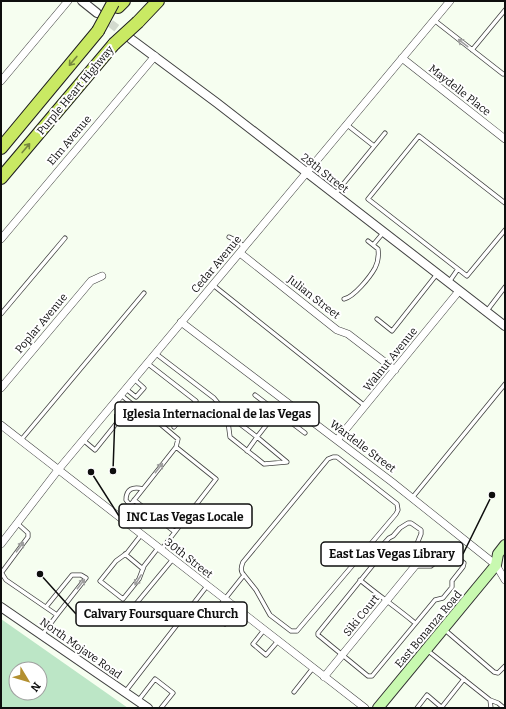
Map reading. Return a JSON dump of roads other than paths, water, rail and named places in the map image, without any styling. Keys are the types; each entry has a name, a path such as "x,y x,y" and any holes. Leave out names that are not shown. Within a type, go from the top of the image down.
{"highway":[{"path":"136,20 148,1"},
{"path":"136,20 158,1"},
{"name":"Purple Heart Highway","path":"1,148 98,32 118,3"},
{"name":"Purple Heart Highway","path":"1,178 136,20"}],"main road":[{"name":"East Bonanza Road","path":"378,708 426,649 501,563 498,554 505,545"}],"street":[{"path":"1,81 68,1"},
{"path":"82,1 97,13"},
{"name":"Cedar Avenue","path":"1,544 58,470 450,1"},
{"name":"28th Street","path":"131,38 505,326"},
{"name":"Elm Avenue","path":"1,238 155,56"},
{"name":"Maydelle Place","path":"402,58 505,139"},
{"name":"Julian Street","path":"243,250 337,330 348,334 395,370"},
{"name":"Poplar Avenue","path":"1,388 91,281 102,276"},
{"name":"Walnut Avenue","path":"337,440 459,291"},
{"name":"Wardelle Street","path":"181,322 412,498 501,563 505,580"},
{"name":"30th Street","path":"1,425 365,708"},
{"name":"Siki Court","path":"324,677 415,566"},
{"name":"North Mojave Road","path":"1,607 148,708"}],"lane":[{"path":"472,50 505,10"},
{"path":"434,20 505,74"},
{"path":"346,124 374,146"},
{"path":"334,194 385,133"},
{"path":"505,203 419,136 368,199 467,276 505,230"},
{"path":"373,245 383,232"},
{"path":"229,237 239,242 243,250"},
{"path":"1,314 65,238"},
{"path":"344,299 350,297 360,288 375,268 378,257 378,249 368,241"},
{"path":"448,283 458,269"},
{"path":"377,319 392,331 437,274"},
{"path":"213,285 365,406"},
{"path":"486,312 505,287"},
{"path":"21,440 144,294"},
{"path":"155,353 214,398 227,414 286,462 264,464 247,451 230,437 227,414"},
{"path":"147,363 196,401 174,427"},
{"path":"124,392 136,397 144,388 134,379"},
{"path":"412,498 505,384"},
{"path":"120,518 176,447 178,439 140,407 132,404 124,392"},
{"path":"256,394 305,433"},
{"path":"247,451 285,401"},
{"path":"83,440 95,450 132,404"},
{"path":"142,535 125,554 116,560 100,581 123,599 139,579 143,569 175,532 216,479 176,447"},
{"path":"333,457 337,458 397,504 398,510 396,514 297,631 291,631 270,615 256,590 244,575 241,573 243,562 328,459 333,457"},
{"path":"130,505 126,500 128,491 132,488 143,489"},
{"path":"134,500 175,532"},
{"path":"17,523 28,533 28,537 1,572 6,580 57,615"},
{"path":"408,523 411,523 421,530 421,534 414,551 415,566 431,566 446,553 453,554 464,563 463,567 452,581 452,587 442,598 435,600 372,676 368,676 318,636 318,632 381,555 379,550 389,538 408,523"},
{"path":"125,554 143,569"},
{"path":"130,611 172,559"},
{"path":"42,635 86,578 81,574 72,575 46,607"},
{"path":"237,609 225,624 213,614 244,575"},
{"path":"360,580 386,602 395,606 415,623"},
{"path":"126,692 207,586"},
{"path":"443,629 494,672 498,673 505,666"},
{"path":"264,630 253,644 266,655 278,641"},
{"path":"426,649 490,700 498,703 504,708"},
{"path":"294,692 313,668"},
{"path":"138,701 155,679 173,693 161,708"},
{"path":"419,707 427,695 441,708 464,680"},
{"path":"490,700 491,708"}],"tunnel":[{"path":"101,16 128,37"}],"place":[{"name":"Iglesia Internacional de las Vegas","path":"113,471"},
{"name":"INC Las Vegas Locale","path":"91,472"},
{"name":"East Las Vegas Library","path":"492,495"},
{"name":"Calvary Foursquare Church","path":"40,574"}]}
